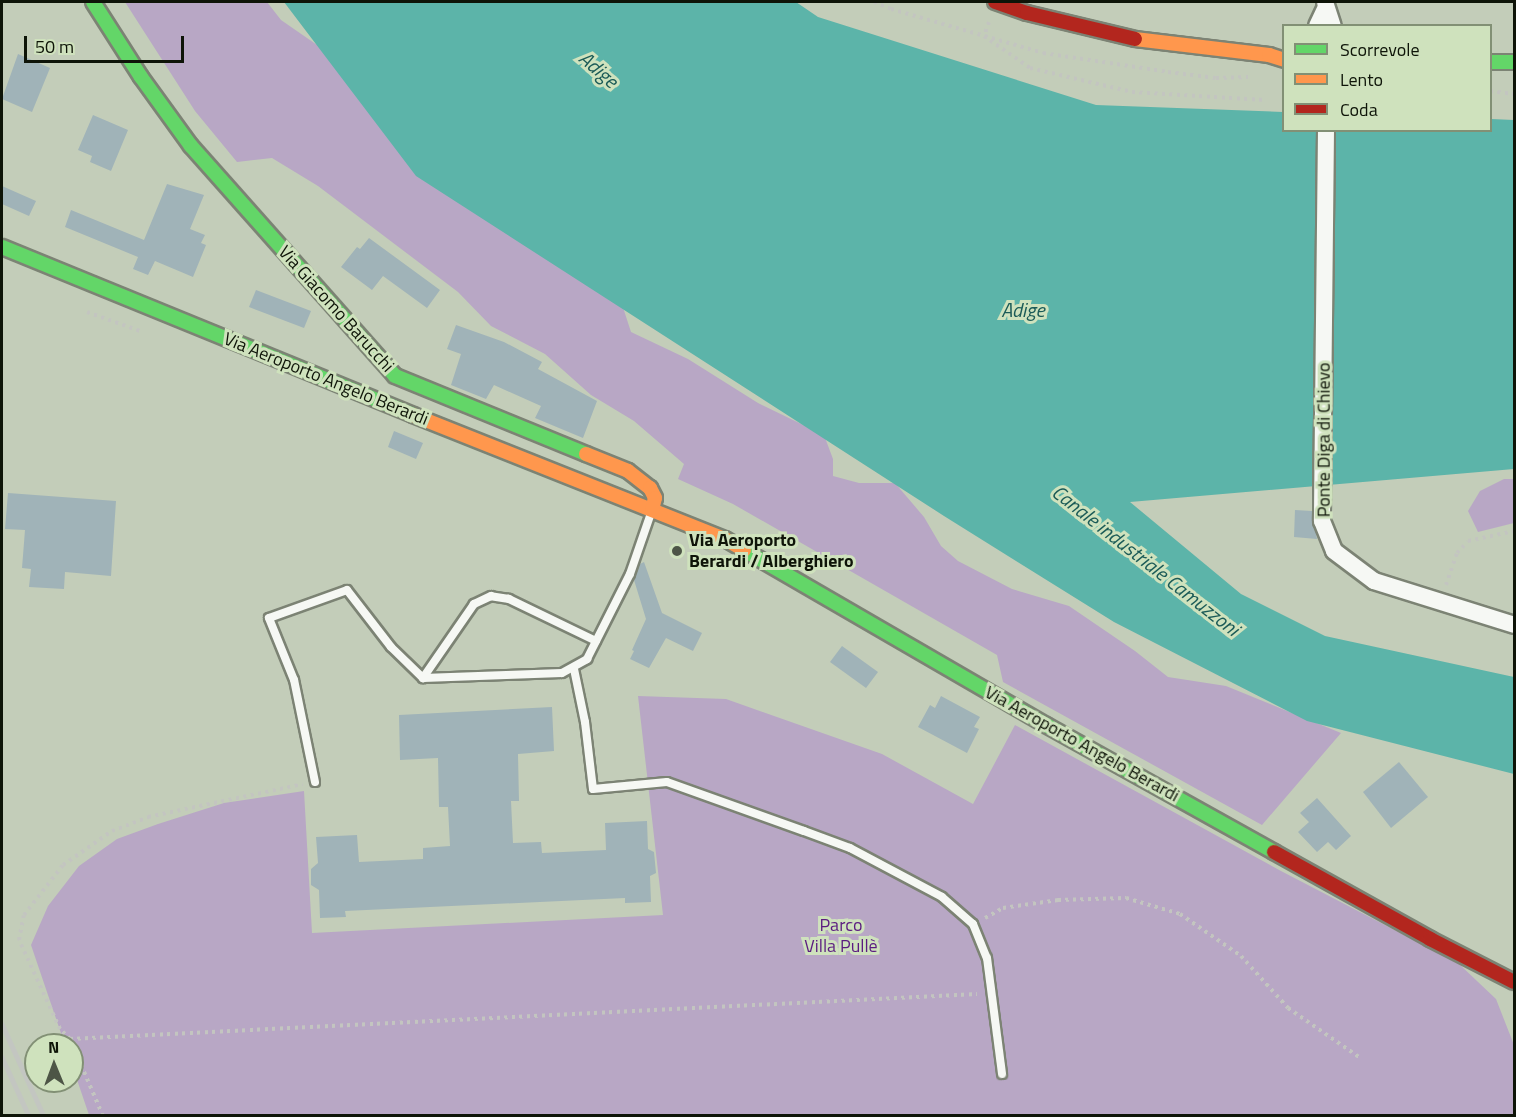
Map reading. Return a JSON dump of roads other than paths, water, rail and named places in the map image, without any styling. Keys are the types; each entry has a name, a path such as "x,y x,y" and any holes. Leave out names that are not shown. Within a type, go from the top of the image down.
{"street":[{"name":"Via Giacomo Barucchi","path":"93,2 141,77 191,146 395,376 628,471 650,488 655,498 652,510"},
{"path":"995,2 1027,13 1145,41 1269,55 1282,59"},
{"path":"1318,24 1325,5"},
{"path":"1325,5 1332,24"},
{"path":"1269,55 1282,51"},
{"path":"1492,62 1515,62"},
{"name":"Ponte Diga di Chievo","path":"1326,132 1322,521 1334,551 1374,581 1515,625"},
{"name":"Via Aeroporto Angelo Berardi","path":"2,246 725,538 1046,725 1430,939 1514,980"}],"lane":[{"path":"315,782 294,680 269,618 347,590 391,647 423,678 562,673 574,669 587,659 630,573 652,510"},
{"path":"423,678 474,604 491,596 509,599 596,641"},
{"path":"574,669 585,722 593,789 667,782 850,848 942,897 973,924 987,958 1002,1074"}],"water":[{"name":"Adige","path":"284,2 796,2 818,17 1096,105 1282,112 1282,132 1492,132 1492,119 1514,120 1514,469 1130,502 1241,594 1325,636 1514,677 1514,774 1307,721 1114,622 944,516 416,176"}],"railway":[{"path":"2,1024 44,1116"},
{"path":"2,1057 29,1116"}],"place":[{"name":"Via Aeroporto Berardi / Alberghiero","path":"677,551"}],"water label":[{"name":"Canale industriale Camuzzoni","path":"1146,560"}],"park label":[{"name":"Parco Villa Pullè","path":"841,936"}]}
